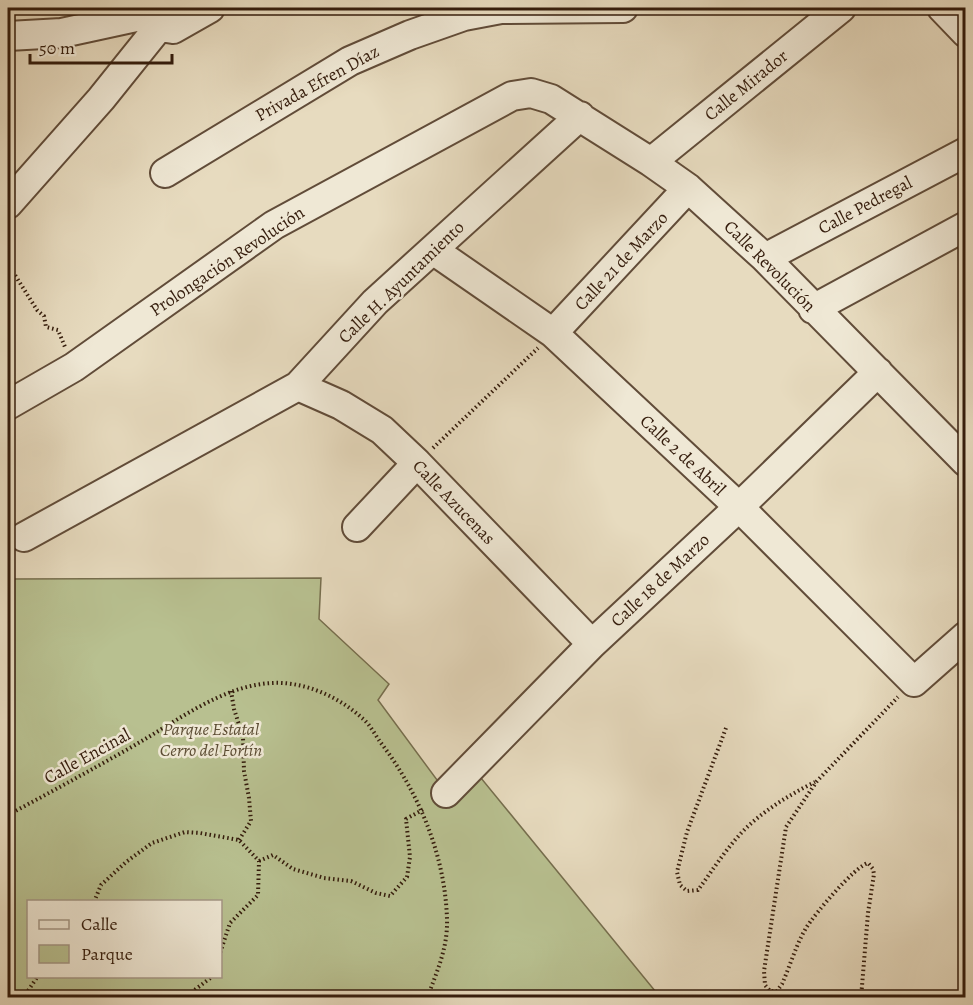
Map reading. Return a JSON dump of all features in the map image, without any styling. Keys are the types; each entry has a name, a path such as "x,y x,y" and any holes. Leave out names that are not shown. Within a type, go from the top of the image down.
{"street":[{"path":"156,14 172,29 210,8"},
{"name":"Privada Efren Díaz","path":"165,173 350,61 464,12 501,9 623,8"},
{"name":"Calle Mirador","path":"651,162 841,8"},
{"path":"942,8 966,33"},
{"path":"8,36 62,33 156,14"},
{"path":"8,204 101,99 156,14"},
{"name":"Prolongación Revolución","path":"8,405 74,367 274,225 512,96 531,93 552,99"},
{"name":"Calle Revolución","path":"552,99 688,188 765,258 813,309 963,455"},
{"name":"Calle H. Ayuntamiento","path":"24,537 298,386 375,302 580,116"},
{"name":"Calle Pedregal","path":"765,258 966,152"},
{"name":"Calle 21 de Marzo","path":"547,340 688,188"},
{"path":"813,309 966,226"},
{"name":"Calle 2 de Abril","path":"433,250 547,340 739,507 914,682"},
{"name":"Calle 18 de Marzo","path":"446,793 592,644 739,507 878,372"},
{"name":"Calle Azucenas","path":"298,386 341,405 382,430 417,463 592,644"},
{"path":"357,527 417,463"},
{"path":"914,682 966,636"}],"path":[{"path":"8,264 38,310 44,315 46,327 58,330 63,340"},
{"path":"448,433 547,340"},
{"path":"861,998 868,913 874,874 873,869 867,863 848,877 807,927 782,984 777,990 770,991 765,986 764,970 786,827 817,781 914,682"},
{"name":"Calle Encinal","path":"8,815 231,691 271,683 307,687 337,699 363,718 400,767 422,809 441,867 448,920 444,952 427,998"},
{"path":"231,691 243,737 244,771 251,821 239,840"},
{"path":"726,728 687,832 677,872 680,885 687,891 698,890 753,821 783,798 817,781"},
{"path":"259,861 273,855 293,869 324,878 351,881 376,893 390,896 407,877 410,857 406,819 422,809"},
{"path":"95,900 100,885 126,861 152,843 185,832 200,832 239,840 259,861 258,895 230,923 222,947"},
{"path":"23,998 37,978"},
{"path":"184,998 210,978"},
{"path":"949,998 966,987"}],"green space":[{"name":"Parque Estatal Cerro del Fortín","path":"321,578 319,619 389,684 378,700 454,803 481,778 660,997 8,997 8,579"}]}
